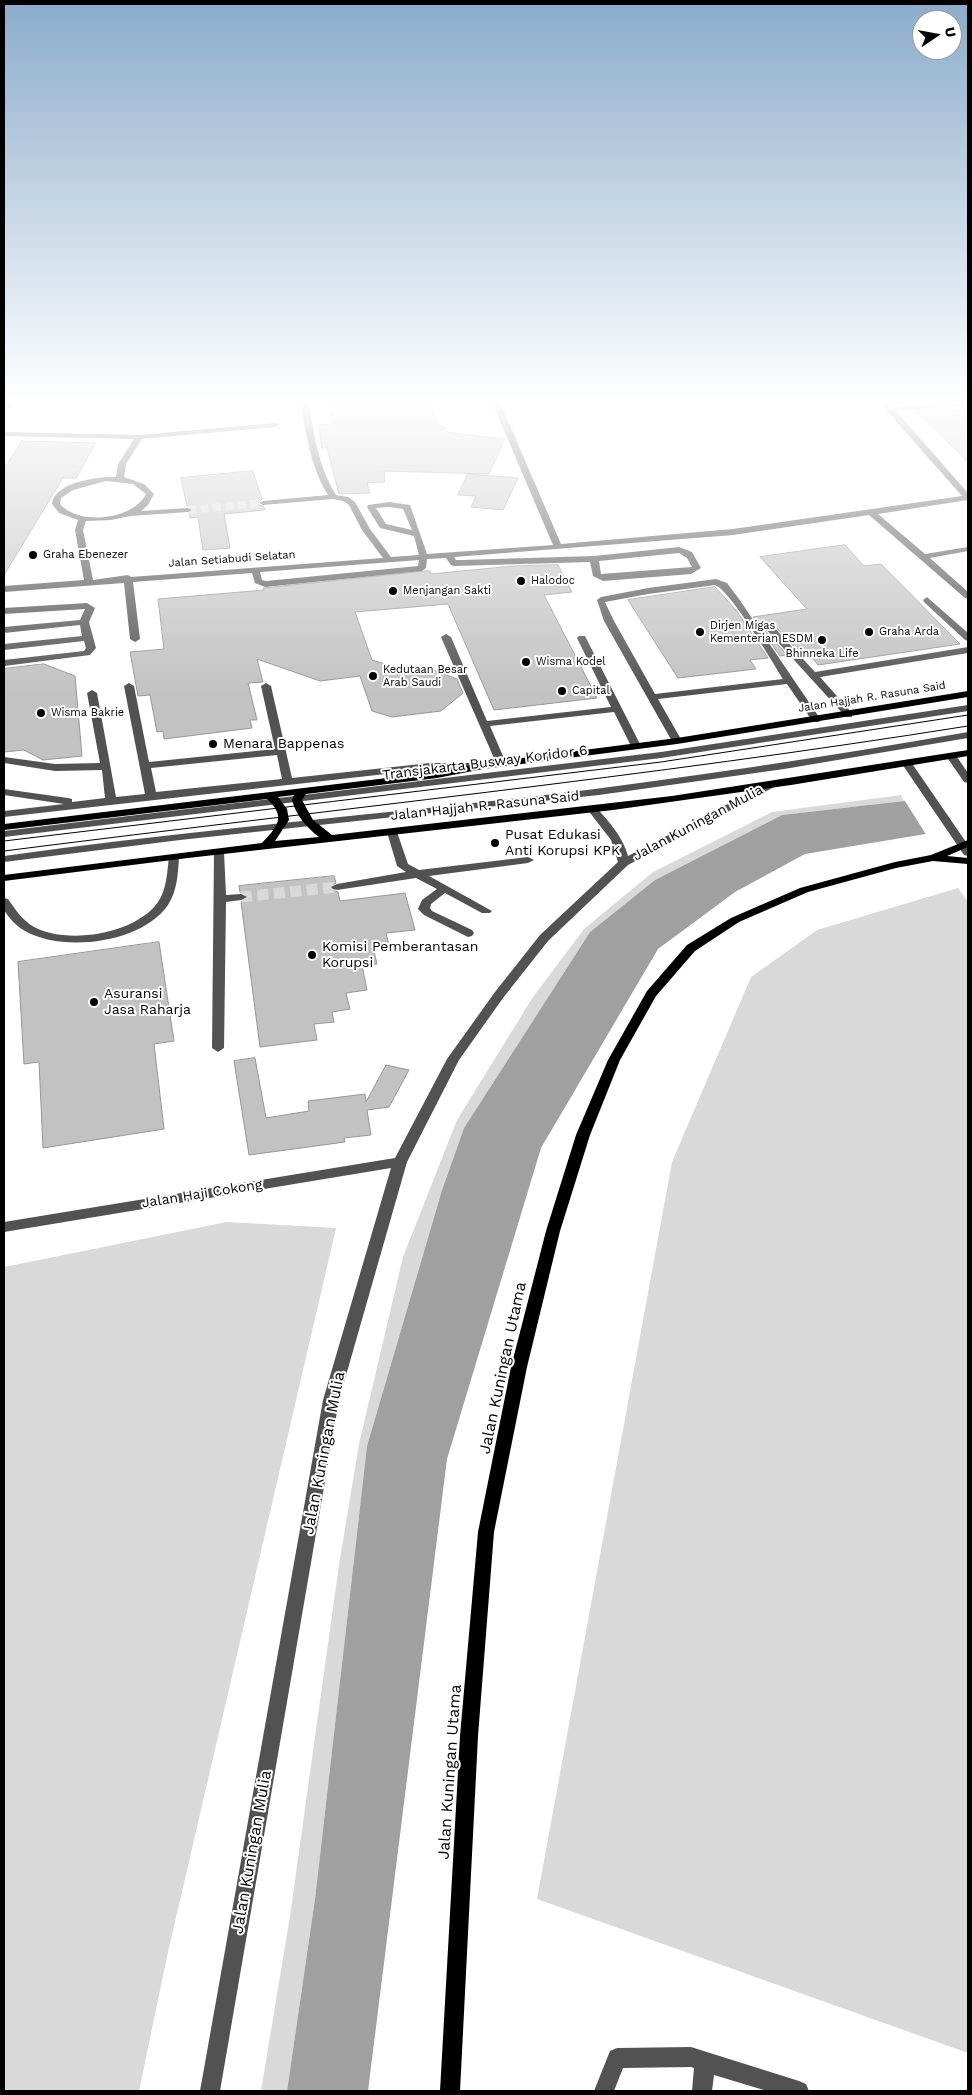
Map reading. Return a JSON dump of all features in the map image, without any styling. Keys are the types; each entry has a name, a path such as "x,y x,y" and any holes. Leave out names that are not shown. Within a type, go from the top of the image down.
{"main road":[{"name":"Jalan Hajjah R. Rasuna Said","path":"4,827 299,795 437,775 500,763 677,741 968,694"},
{"name":"Jalan Hajjah R. Rasuna Said","path":"4,878 330,838 592,809 907,764 968,753"},
{"path":"299,795 309,823 318,832 330,838"},
{"path":"265,846 283,825 285,817 284,810 273,798"},
{"name":"Jalan Kuningan Utama","path":"933,858 964,844"},
{"name":"Jalan Kuningan Utama","path":"450,2091 469,1736 486,1532 519,1367 553,1231 583,1135 614,1060 651,994 691,948 735,920 804,890 895,865 933,858 968,860"}],"street":[{"path":"57,498 57,506 62,511 82,518 103,519 126,515 188,510"},
{"path":"126,515 144,505 149,498"},
{"path":"263,503 324,498"},
{"path":"338,498 345,499 352,504 366,530 388,559"},
{"path":"537,498 558,547"},
{"name":"Jalan Setiabudi Selatan","path":"4,589 733,532 968,498"},
{"path":"255,569 258,581 265,584 420,569 424,567 424,557 407,507 377,504 371,506 383,526 416,534"},
{"path":"871,512 968,596"},
{"path":"82,518 79,530 89,582"},
{"path":"594,559 616,542"},
{"path":"923,557 968,549"},
{"path":"448,555 454,563 462,563 594,559 679,550 691,554 697,568 691,571 603,578 597,576 594,559"},
{"path":"324,564 327,578"},
{"path":"128,578 134,639"},
{"path":"677,741 609,621 601,600 648,591 716,582 722,584 736,601 816,720"},
{"path":"927,600 968,638"},
{"path":"4,611 87,606 90,608 84,622 91,648 87,653 4,663"},
{"path":"4,630 84,622"},
{"path":"767,625 849,714"},
{"path":"446,637 500,763"},
{"path":"4,647 87,638"},
{"path":"582,638 636,746"},
{"path":"813,675 968,650"},
{"path":"652,697 789,681"},
{"path":"129,686 152,796"},
{"path":"266,686 288,782"},
{"path":"92,693 111,801"},
{"name":"Transjakarta Busway Koridor 6","path":"299,795 661,755 968,708"},
{"path":"484,724 616,709"},
{"path":"4,859 110,845 283,825 476,806 661,783 968,735"},
{"path":"145,766 281,751"},
{"path":"951,756 968,780"},
{"path":"4,760 31,767 92,768 106,766"},
{"path":"907,764 964,844"},
{"name":"Jalan Hajjah R. Rasuna Said","path":"4,814 430,766 483,766"},
{"name":"Jalan Kuningan Mulia","path":"210,2091 331,1400 400,1162 453,1059 499,995 544,938 624,863 772,784"},
{"path":"4,792 88,804"},
{"path":"4,834 273,798"},
{"name":"Jalan Kuningan Mulia","path":"592,809 613,832 622,849 624,863"},
{"path":"392,832 403,866 486,911"},
{"path":"218,1048 219,852"},
{"path":"4,900 18,920 36,932 71,939 90,939 120,932 144,921 162,906 170,888 174,857"},
{"path":"337,887 417,874 528,860"},
{"path":"444,889 426,902 424,909 428,913 468,934"},
{"path":"220,899 241,897"},
{"name":"Jalan Haji Cokong","path":"4,1226 400,1162"},
{"path":"604,2091 617,2058 690,2057 706,2060 799,2091"},
{"path":"702,2091 706,2060"}],"shaded area":[{"path":"968,790 968,827 805,854 735,892 658,949 541,1148 447,1459 368,2091 287,2091 315,1899 367,1446 442,1190 464,1128 590,932 655,880 782,815 904,801"},
{"path":"901,795 904,801 782,815 655,880 590,932 464,1128 442,1190 367,1446 315,1899 287,2091 261,2091 290,1916 339,1565 359,1444 403,1257 457,1120 533,997 584,929 653,872 772,812"},
{"path":"958,888 968,902 968,2053 537,1899 672,1162 751,977 817,930"},
{"path":"227,1222 336,1228 168,1952 139,2091 4,2091 4,1267"}],"pier":[{"path":"968,787 968,829 927,836 903,798"}],"building":[{"path":"4,498 51,498 4,575"},
{"path":"185,498 262,498 257,504 264,507 265,510 224,514 230,548 203,550 198,517 190,518 189,514 194,509 187,506"},
{"path":"475,498 509,498 503,510 471,507"},
{"path":"845,545 864,566 881,564 960,644 818,665 808,653 801,654 771,622 763,621 763,628 787,655 780,656 753,617 807,609 760,557"},
{"path":"558,565 572,592 544,595 597,698 494,710 448,604 355,612 372,660 401,669 423,666 457,679 463,693 441,711 392,717 372,711 360,676 320,681 257,659 263,682 248,683 257,720 250,720 252,728 164,739 163,731 157,732 150,695 138,696 130,652 164,649 158,599 264,590 263,588 425,571 430,571 431,574 513,566"},
{"name":"Dirjen Migas Kementerian ESDM","path":"715,587 736,610 768,658 750,660 756,669 678,678 628,600"},
{"name":"Wisma Bakrie","path":"44,664 75,676 82,756 43,760 24,750 4,752 4,669"},
{"name":"Komisi Pemberantasan Korupsi","path":"334,876 336,883 329,887 338,892 340,901 405,893 415,930 386,933 389,945 373,947 377,964 362,965 367,990 346,993 350,1009 332,1012 334,1022 314,1024 317,1040 260,1047 241,902 249,896 240,892 239,886"},
{"path":"159,942 174,1041 154,1044 164,1129 43,1148 39,1062 24,1064 18,962"},
{"path":"255,1058 266,1118 309,1111 308,1101 365,1094 366,1102 386,1065 409,1070 389,1107 367,1110 371,1135 344,1138 345,1142 249,1155 234,1061"}],"tunnel":[{"path":"188,510 263,503"},
{"path":"241,897 337,887"}],"tram line":[{"path":"4,841 661,762 968,715"},
{"path":"4,851 607,777 968,726"}],"place":[{"name":"Graha Ebenezer","path":"33,555"},
{"name":"Halodoc","path":"521,581"},
{"name":"Menjangan Sakti","path":"393,591"},
{"name":"Dirjen Migas Kementerian ESDM","path":"700,632"},
{"name":"Graha Arda","path":"869,632"},
{"name":"Bhinneka Life","path":"822,640"},
{"name":"Wisma Kodel","path":"526,662"},
{"name":"Kedutaan Besar Arab Saudi","path":"373,676"},
{"name":"Capital","path":"562,691"},
{"name":"Wisma Bakrie","path":"41,713"},
{"name":"Menara Bappenas","path":"213,744"},
{"name":"Pusat Edukasi Anti Korupsi KPK","path":"495,843"},
{"name":"Komisi Pemberantasan Korupsi","path":"312,955"},
{"name":"Asuransi Jasa Raharja","path":"94,1002"}]}
